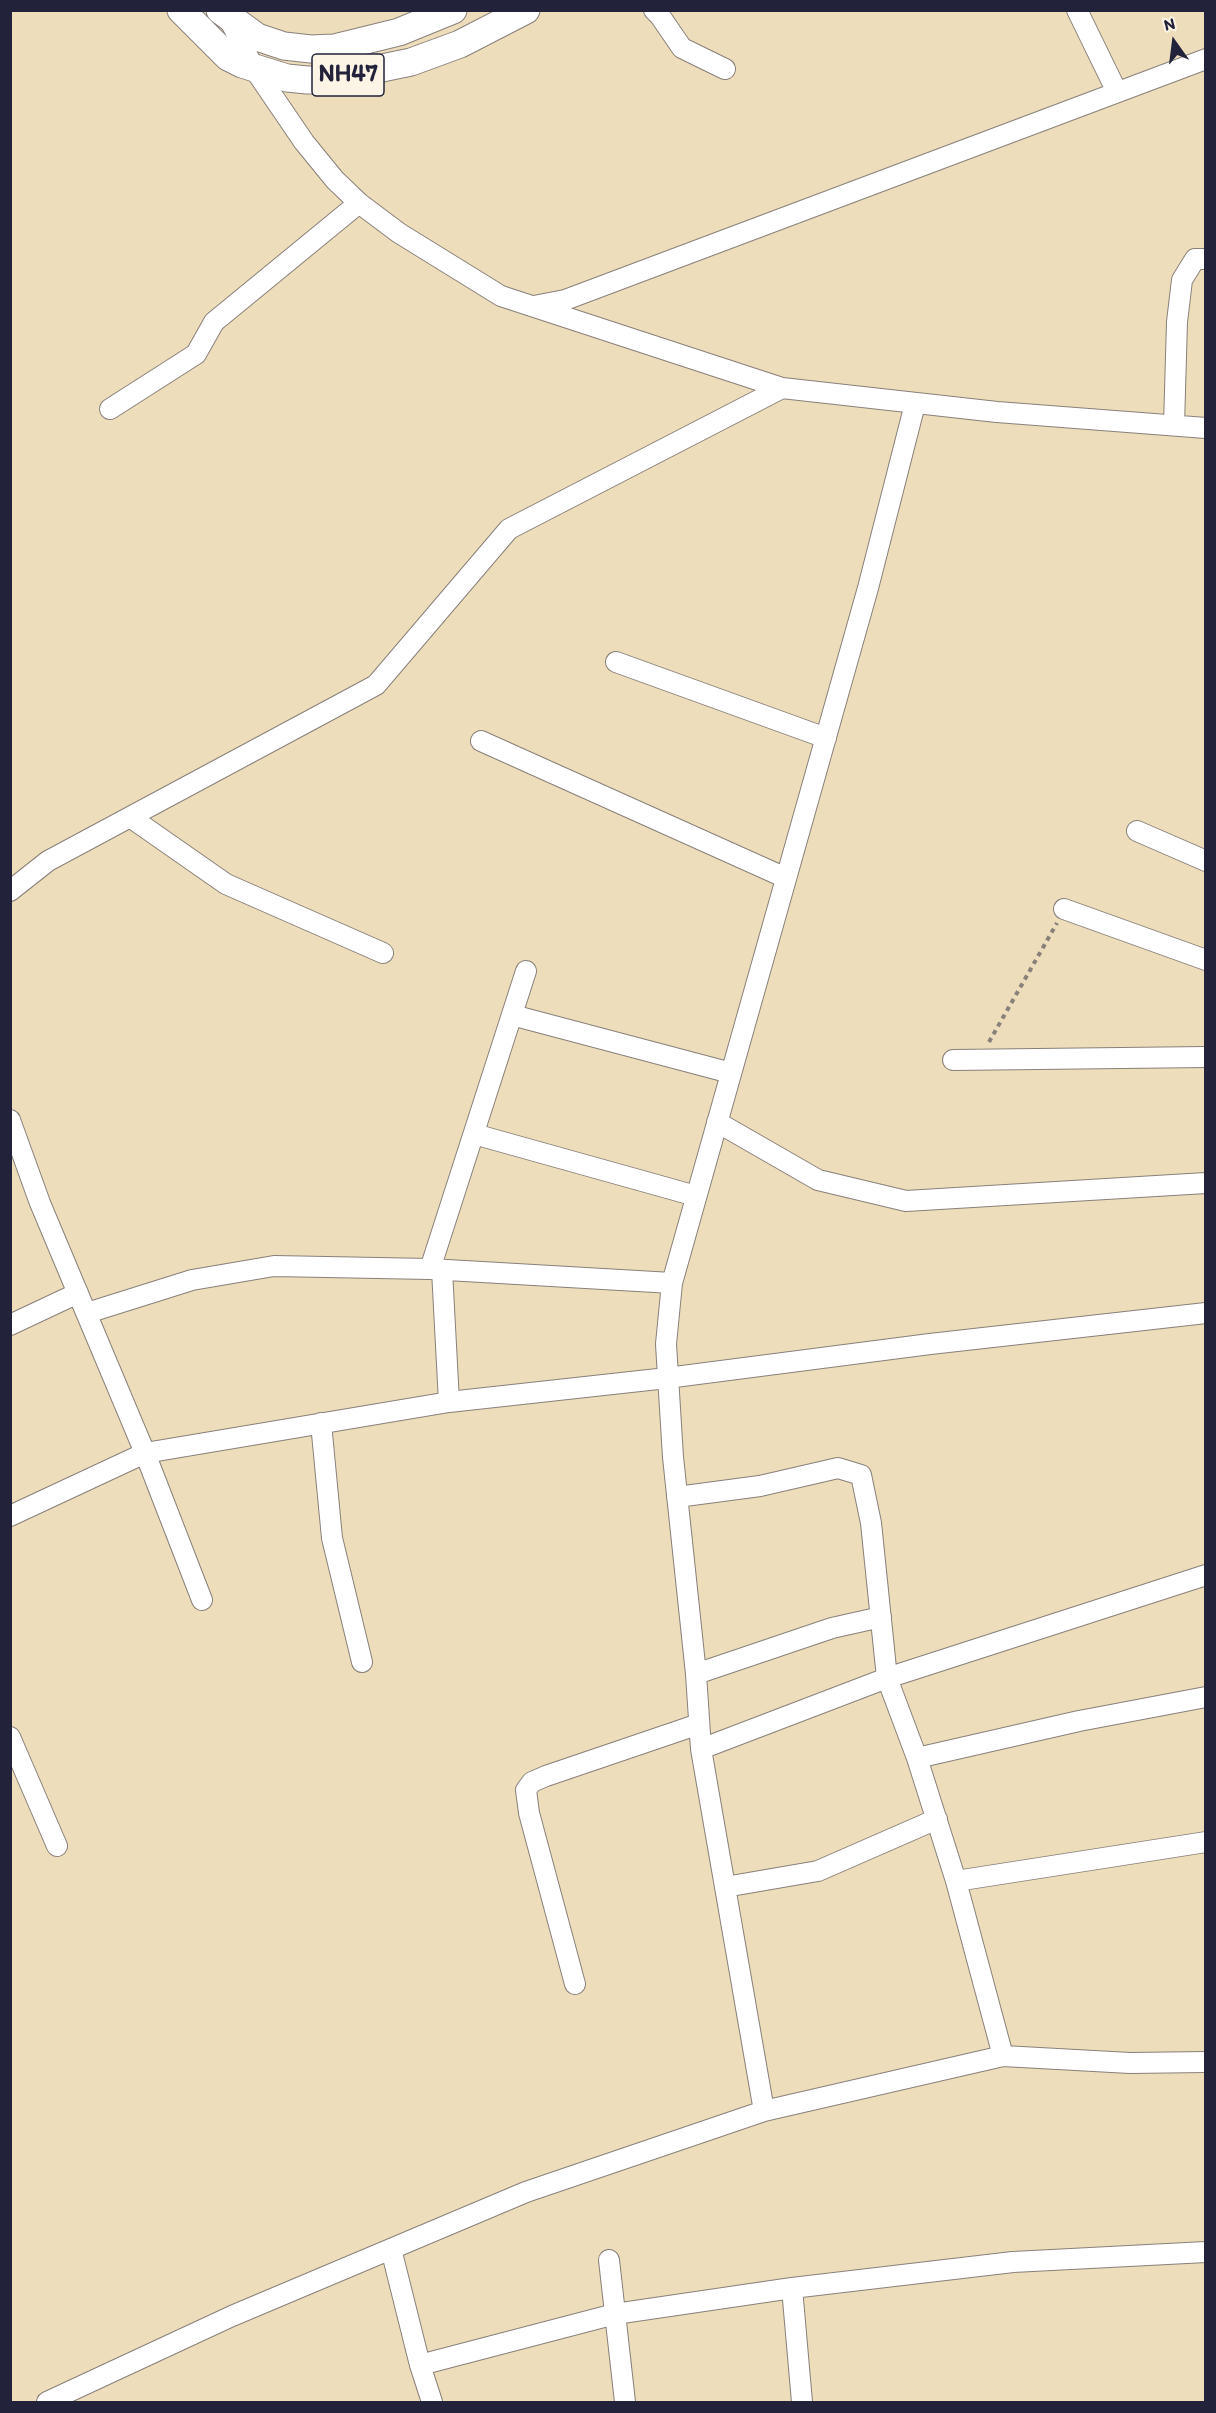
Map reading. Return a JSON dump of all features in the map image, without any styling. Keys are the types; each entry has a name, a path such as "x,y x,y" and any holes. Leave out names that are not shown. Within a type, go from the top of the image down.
{"highway":[{"name":"NH47","path":"181,10 228,57 255,70 287,78 324,80 411,62 460,44 526,10"},
{"name":"NH47","path":"224,14 257,37 284,46 311,49 334,48 399,32 453,10"}],"street":[{"path":"654,10 682,48 725,69"},
{"path":"1077,10 1117,92"},
{"path":"224,14 255,70 304,142 335,180 359,203 399,233 501,296 782,388 915,404 1206,428"},
{"path":"531,306 576,296 1206,59"},
{"path":"110,409 196,354 214,322 359,203"},
{"path":"1174,425 1176,322 1182,280 1196,260 1206,259"},
{"path":"11,889 48,861 376,685 509,529 782,388"},
{"path":"764,2111 701,1749 696,1674 677,1497 666,1344 672,1283 868,588 915,404"},
{"path":"616,662 826,738"},
{"path":"481,741 786,878"},
{"path":"130,817 226,884 383,953"},
{"path":"1137,831 1206,861"},
{"path":"1064,909 1206,960"},
{"path":"449,1401 436,1269 474,1134 526,971"},
{"path":"512,1015 731,1074"},
{"path":"953,1060 1206,1057"},
{"path":"10,1120 40,1203 145,1453 202,1600"},
{"path":"717,1122 818,1180 906,1201 1206,1183"},
{"path":"474,1134 696,1196"},
{"path":"87,1313 192,1280 274,1266 436,1269 672,1283"},
{"path":"10,1325 78,1293"},
{"path":"10,1516 145,1453 449,1401 667,1378 930,1344 1206,1313"},
{"path":"321,1423 332,1538 362,1662"},
{"path":"677,1497 760,1486 838,1468 861,1475 871,1523 887,1678 937,1819 1003,2056"},
{"path":"701,1749 887,1678 1206,1575"},
{"path":"696,1674 832,1628 881,1617"},
{"path":"917,1758 1206,1697"},
{"path":"575,1984 529,1813 526,1790 532,1782 546,1776 699,1724"},
{"path":"10,1737 57,1846"},
{"path":"725,1887 818,1871 937,1819"},
{"path":"956,1881 1206,1842"},
{"path":"47,2403 232,2316 526,2192 764,2111 1003,2056 1130,2063 1206,2062"},
{"path":"391,2249 420,2365 432,2403"},
{"path":"420,2365 615,2314 792,2288 1013,2262 1206,2252"},
{"path":"609,2260 625,2403"},
{"path":"792,2288 802,2403"}],"path":[{"path":"979,1060 1064,909"}]}
